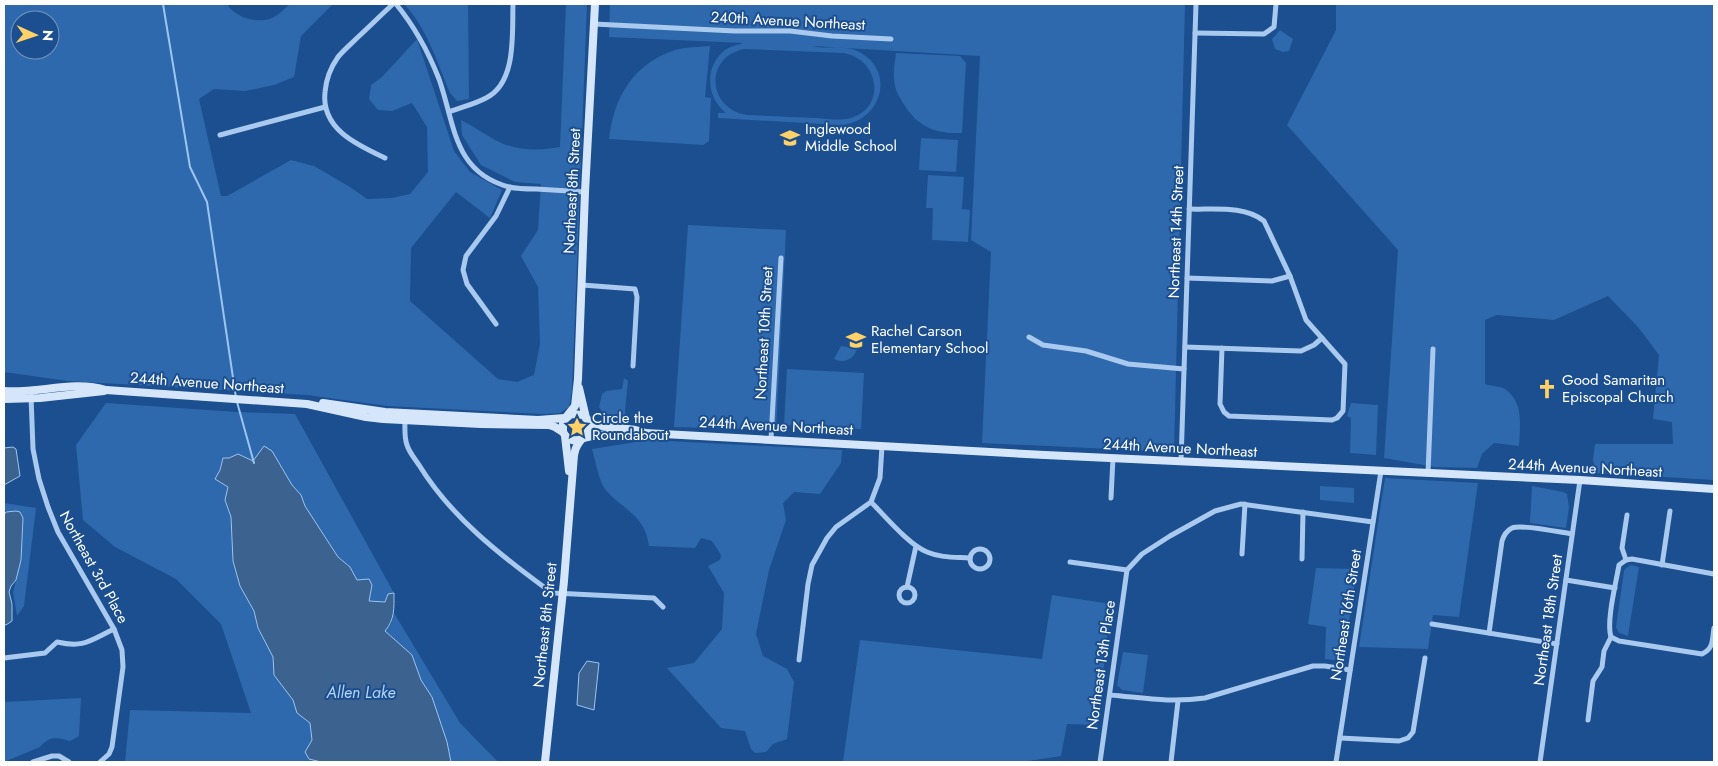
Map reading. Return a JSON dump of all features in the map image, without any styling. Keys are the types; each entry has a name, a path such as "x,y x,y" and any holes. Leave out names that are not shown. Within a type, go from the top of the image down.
{"street":[{"path":"385,158 345,136 336,128 329,118 325,107 326,85 339,56 394,4 410,22 425,47 450,112 456,141 468,160 479,172 490,180 510,187 585,192"},
{"path":"450,112 486,98 497,90 501,84 510,59 513,4"},
{"name":"Northeast 8th Street","path":"566,417 575,406 578,379 595,4"},
{"name":"Northeast 14th Street","path":"1181,462 1196,4"},
{"path":"1195,33 1264,34 1274,27 1276,4"},
{"name":"240th Avenue Northeast","path":"594,24 735,31 790,31 832,36 891,39"},
{"path":"220,135 325,107"},
{"path":"496,324 467,284 463,270 466,256 496,216 510,187"},
{"path":"1189,209 1244,211 1264,221 1290,276 1306,320 1345,364 1344,406 1340,415 1332,420 1229,416 1224,412 1220,404 1222,348"},
{"name":"Northeast 10th Street","path":"771,439 781,258"},
{"path":"1187,278 1272,281 1290,276"},
{"path":"582,285 636,289 633,366"},
{"path":"1029,337 1043,345 1086,351 1128,364 1184,370"},
{"path":"1185,347 1301,351 1314,345 1322,338"},
{"path":"1428,473 1433,349"},
{"name":"Northeast 8th Street","path":"578,379 587,419"},
{"name":"244th Avenue Northeast","path":"31,394 82,387 298,403 366,413 481,424 548,425 555,427 564,434"},
{"path":"4,391 31,394"},
{"path":"4,399 31,394"},
{"name":"Northeast 3rd Place","path":"31,394 33,449 39,479 48,507 58,532 114,629 119,639 123,657 112,747 109,754 100,762"},
{"path":"575,413 587,419 589,428 583,438 573,441 564,434 562,425 566,417 575,413"},
{"path":"405,416 407,444 424,473 464,522 514,565 554,593 654,598 663,607"},
{"name":"244th Avenue Northeast","path":"405,416 538,420 566,417"},
{"name":"244th Avenue Northeast","path":"587,419 594,425 645,432 1181,462 1580,480 1714,489"},
{"name":"244th Avenue Northeast","path":"583,438 601,434 633,435 645,432"},
{"name":"Northeast 8th Street","path":"564,434 571,490"},
{"name":"Northeast 8th Street","path":"545,762 563,593 574,454 583,438"},
{"path":"799,660 812,565 827,538 836,527 871,502 880,478 882,446"},
{"path":"1111,498 1113,458"},
{"name":"Northeast 16th Street","path":"1336,762 1381,471"},
{"name":"Northeast 18th Street","path":"1540,762 1580,480"},
{"path":"871,502 916,546 927,552 944,557 970,558"},
{"path":"1070,562 1128,570 1142,554 1170,536 1215,511 1245,504 1373,522"},
{"path":"1242,554 1245,504"},
{"path":"1662,565 1670,511"},
{"path":"1302,559 1303,512"},
{"path":"1626,560 1622,548 1627,515"},
{"path":"1489,633 1502,541 1510,529 1519,527 1572,534"},
{"path":"907,587 916,546"},
{"path":"1714,574 1626,560 1619,565 1609,630 1611,637 1619,642 1702,654 1711,647 1714,628"},
{"name":"Northeast 13th Place","path":"1100,762 1128,570"},
{"path":"1566,580 1615,588"},
{"path":"1432,624 1557,644"},
{"path":"4,658 44,653 56,642 71,645 83,644 114,629"},
{"path":"1588,720 1593,681 1602,667 1604,651 1611,637"},
{"path":"1340,738 1399,741 1408,738 1413,732 1425,658"},
{"path":"1110,695 1178,701 1205,698 1313,666 1350,670"},
{"path":"1171,762 1178,701"},
{"path":"33,762 52,756 59,756 68,762"}],"shaded area":[{"path":"4,4 227,4 236,13 248,19 262,20 276,16 290,4 333,4 301,36 294,77 274,85 245,91 214,89 199,99 221,196 227,196 291,160 314,166 367,199 392,198 410,194 428,172 427,127 412,103 392,111 378,110 369,99 371,85 382,77 417,39 454,151 470,172 502,190 490,218 456,192 411,248 410,301 498,379 517,382 534,375 540,344 538,287 521,256 538,230 541,184 515,182 481,165 462,135 461,120 503,144 535,149 560,147 566,4 587,4 572,390 569,407 560,413 544,414 388,406 307,395 68,381 4,372"},
{"path":"404,4 468,4 469,99 457,101 450,93 425,35 412,13"},
{"path":"610,4 1185,4 1174,452 982,443 991,252 971,240 980,56 812,46 855,50 872,62 878,73 880,84 879,96 873,107 865,116 854,122 840,125 718,118 718,113 726,113 719,107 711,91 710,82 713,64 725,50 743,43 609,37","holes":["744,49 843,53 855,57 864,64 871,73 874,83 874,94 870,104 862,112 851,118 834,120 747,115 734,111 724,103 718,94 717,72 722,62 731,54"]},
{"path":"1336,4 1714,4 1714,480 1596,473 1593,460 1595,444 1673,444 1672,422 1653,419 1659,355 1638,327 1608,296 1554,320 1497,315 1485,320 1485,384 1505,389 1515,401 1520,415 1519,446 1494,443 1482,454 1477,468 1435,467 1384,458 1398,250 1287,125 1336,30"},
{"path":"1280,30 1293,39 1289,51 1283,52 1275,49 1272,39"},
{"path":"710,46 705,97 711,98 709,141 703,145 609,139 621,96 637,73 660,56 675,50"},
{"path":"896,53 960,56 966,63 962,133 937,131 916,120 910,114 899,96 894,81"},
{"path":"921,138 958,140 956,172 919,170"},
{"path":"928,175 964,177 962,209 970,210 968,242 932,240 933,208 926,208"},
{"path":"688,225 786,230 776,430 674,427"},
{"path":"858,338 857,349 852,357 844,361 834,359 841,346 848,347 850,340"},
{"path":"787,369 864,373 861,429 784,425"},
{"path":"624,378 628,381 626,421 603,413 599,407 602,394 606,391 622,389"},
{"path":"106,403 295,414 394,593 388,594 385,602 369,601 372,585 357,580 350,567 338,557 305,506 301,495 292,485 279,463 253,461 238,454 229,458 223,458 220,470 228,487 225,500 231,517 233,561 240,586 254,611 258,628 273,657 274,675 293,700 297,713 310,723 312,740 309,759 321,762 125,762 130,710 251,713 221,624 176,579 115,547 83,520 76,445"},
{"path":"1351,403 1378,405 1376,455 1350,453 1351,418 1347,416"},
{"path":"649,440 842,450 841,463 820,494 794,492 783,503 786,520 769,570 756,634 763,656 787,669 794,682 787,739 773,744 766,752 755,753 751,749 745,731 721,728 667,668 694,663 722,629 724,593 708,566 720,560 721,555 712,541 701,538 695,548 649,546 647,535 638,519 605,489 592,449"},
{"path":"1385,478 1478,483 1459,617 1433,615 1428,649 1359,647"},
{"path":"1320,486 1354,488 1354,503 1320,500"},
{"path":"1532,486 1567,494 1569,507 1566,528 1530,523"},
{"path":"4,503 36,508 24,606 17,616 13,592 21,560 23,518 20,512 4,511"},
{"path":"1631,565 1639,567 1628,636 1619,633 1616,627 1624,571"},
{"path":"1316,568 1357,569 1344,655 1338,660 1325,659 1326,627 1308,624"},
{"path":"1052,595 1111,604 1097,725 1067,724 1061,756 1022,762 843,762 860,640 1042,659"},
{"path":"394,613 460,723 498,762 451,762 447,742 432,697 421,680 412,655 384,631 391,624"},
{"path":"1123,652 1148,655 1143,693 1122,690 1117,685"},
{"path":"81,698 79,736 70,741 57,738 50,739 40,747 4,762 4,702"}],"water":[{"name":"Allen Lake","path":"264,446 272,451 338,557 350,567 357,580 369,579 372,585 369,601 385,602 388,594 394,593 392,618 385,631 412,655 421,680 432,697 447,742 451,762 321,762 309,759 305,752 312,740 310,723 297,713 293,700 274,675 273,657 258,628 254,611 240,586 233,561 231,517 225,500 228,487 215,479 223,458 229,458 238,454 253,461"},
{"path":"13,447 16,449 20,476 4,485 4,448"},
{"path":"6,512 20,512 23,518 21,560 16,580 9,592 12,604 12,621 6,625 4,624 4,515"},
{"path":"587,661 599,663 594,710 577,705 579,673"}],"waterway":[{"path":"163,4 190,167 207,202 236,398"},
{"path":"237,402 254,463"}],"place":[{"name":"Inglewood Middle School","path":"790,138"},
{"name":"Rachel Carson Elementary School","path":"856,340"},
{"name":"Good Samaritan Episcopal Church","path":"1547,389"},
{"name":"Circle the Roundabout","path":"577,427"}]}
